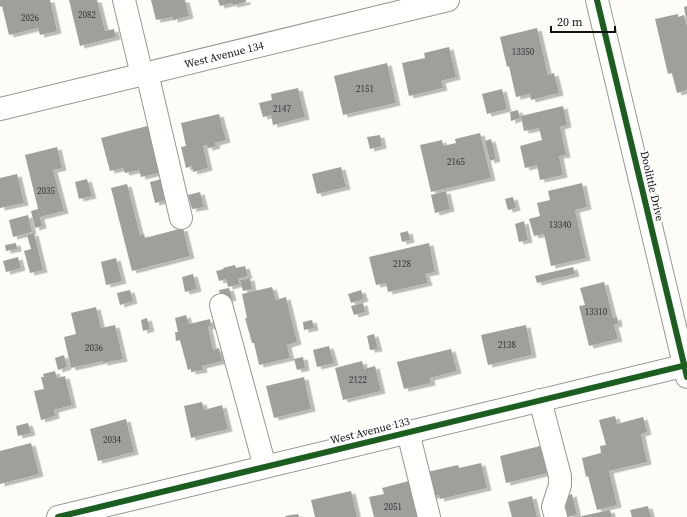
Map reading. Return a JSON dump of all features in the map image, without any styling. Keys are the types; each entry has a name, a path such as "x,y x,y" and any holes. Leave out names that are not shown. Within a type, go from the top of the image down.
{"street":[{"path":"124,0 145,74 181,218"},
{"name":"West Avenue 134","path":"0,109 448,0"},
{"name":"Doolittle Drive","path":"597,0 686,369"},
{"path":"221,305 265,467"},
{"name":"West Avenue 133","path":"58,517 540,400 686,369"},
{"path":"540,400 560,476 560,485 554,507 556,517"},
{"path":"408,432 429,517"}],"building":[{"path":"0,0 50,0 57,31 40,35 38,28 9,35 2,6 0,7"},
{"path":"69,0 97,0 105,31 114,29 116,37 80,46"},
{"path":"151,0 185,0 189,16 173,20 173,17 156,20"},
{"path":"218,0 246,0 246,2 220,6"},
{"path":"687,6 687,19 686,19 684,7"},
{"path":"678,14 678,17 684,15 687,26 687,90 677,93 672,73 668,74 655,19"},
{"path":"537,28 548,75 554,73 559,93 531,100 530,94 516,97 509,66 507,67 500,37"},
{"path":"449,47 456,77 441,81 443,88 409,96 402,63 425,58 424,53"},
{"path":"387,63 396,103 343,115 334,76"},
{"path":"298,88 305,117 273,125 271,115 263,117 259,103 272,100 271,94"},
{"path":"502,89 507,109 487,114 482,94"},
{"path":"563,106 567,125 560,127 566,155 559,156 563,175 540,180 537,165 525,168 520,146 542,140 539,128 524,131 521,116"},
{"path":"518,110 520,118 511,121 510,112"},
{"path":"219,114 226,140 215,143 216,146 208,148 207,145 203,146 208,168 193,172 192,166 186,168 181,147 186,146 181,123"},
{"path":"151,125 163,172 141,177 139,170 125,173 123,168 110,171 101,138"},
{"path":"480,133 491,178 431,192 420,145 442,140 443,146 456,143 455,139"},
{"path":"380,135 382,146 370,149 367,137"},
{"path":"491,139 496,159 490,161 485,141"},
{"path":"57,147 62,168 53,170 64,211 40,217 25,155"},
{"path":"341,167 346,187 317,194 312,174"},
{"path":"17,174 24,203 0,208 0,178"},
{"path":"165,178 170,199 155,203 150,182"},
{"path":"87,179 92,196 79,199 75,182"},
{"path":"582,183 587,207 575,210 586,258 551,266 544,234 534,236 529,219 540,216 537,203 550,200 548,191"},
{"path":"127,184 140,235 144,234 145,238 183,228 190,256 132,271 111,188"},
{"path":"446,191 450,209 435,213 431,195"},
{"path":"200,192 204,207 192,209 188,195"},
{"path":"513,197 516,208 508,210 505,199"},
{"path":"38,209 42,226 35,228 31,211"},
{"path":"28,215 32,232 13,237 9,220"},
{"path":"524,221 528,240 519,242 515,224"},
{"path":"408,231 410,240 402,242 400,233"},
{"path":"34,233 43,270 30,273 24,251 31,249 27,235"},
{"path":"16,243 17,249 6,251 5,245"},
{"path":"429,243 435,272 425,274 428,283 388,292 386,283 376,285 369,257"},
{"path":"18,257 21,268 6,272 3,261"},
{"path":"116,258 122,281 106,285 101,262"},
{"path":"235,265 236,268 245,266 248,276 238,279 240,284 228,287 226,279 219,281 216,271"},
{"path":"573,267 575,274 537,283 535,276"},
{"path":"193,274 197,289 185,292 182,277"},
{"path":"250,278 252,289 243,291 240,280"},
{"path":"604,282 613,318 617,317 618,324 614,325 618,339 589,346 579,306 585,305 580,288"},
{"path":"272,287 276,300 286,297 297,342 287,345 290,358 259,365 254,343 252,343 245,318 247,318 242,294"},
{"path":"229,288 232,298 222,301 219,290"},
{"path":"130,290 133,301 120,305 117,293"},
{"path":"361,290 364,299 351,303 348,294"},
{"path":"363,303 365,312 354,315 351,306"},
{"path":"96,307 101,328 115,325 123,359 103,363 103,361 71,368 64,337 76,334 71,313"},
{"path":"186,315 189,324 210,319 211,326 208,327 213,350 219,348 222,361 202,366 203,370 191,372 191,369 188,370 180,340 176,341 175,332 178,332 175,318"},
{"path":"147,318 150,329 143,331 141,320"},
{"path":"312,320 314,328 304,330 303,322"},
{"path":"526,325 532,355 488,365 481,335"},
{"path":"374,334 378,349 370,350 367,336"},
{"path":"329,346 334,363 317,367 313,350"},
{"path":"451,349 457,371 430,378 431,383 404,389 397,362"},
{"path":"64,355 67,367 58,370 55,358"},
{"path":"303,357 305,368 297,370 294,359"},
{"path":"362,361 364,369 375,366 381,391 343,400 335,368"},
{"path":"55,371 57,378 65,376 72,405 54,410 55,416 41,420 34,391 44,389 41,377 44,377 43,374"},
{"path":"304,377 311,409 274,418 266,386"},
{"path":"202,402 204,410 222,405 228,429 191,438 184,406"},
{"path":"615,416 617,424 643,417 647,432 641,434 647,462 609,471 617,505 597,510 588,476 586,477 582,458 601,453 600,446 606,445 599,420"},
{"path":"126,419 134,452 98,461 90,429"},
{"path":"28,423 31,433 18,436 16,426"},
{"path":"31,443 39,474 0,484 0,451"},
{"path":"540,446 547,473 506,483 500,456"},
{"path":"481,463 487,488 440,499 439,495 429,497 423,473 458,465 459,468"},
{"path":"409,481 417,517 374,517 369,497 384,494 382,488"},
{"path":"351,491 357,517 315,517 311,500"},
{"path":"572,494 577,515 568,517 563,497"},
{"path":"532,496 537,517 512,517 508,502"},
{"path":"648,506 651,517 632,517 630,510"},
{"path":"610,510 612,517 582,517 582,516"},
{"path":"298,514 299,517 285,516"}],"cycle path":[{"path":"597,0 687,377"},
{"path":"58,517 687,365"}]}
